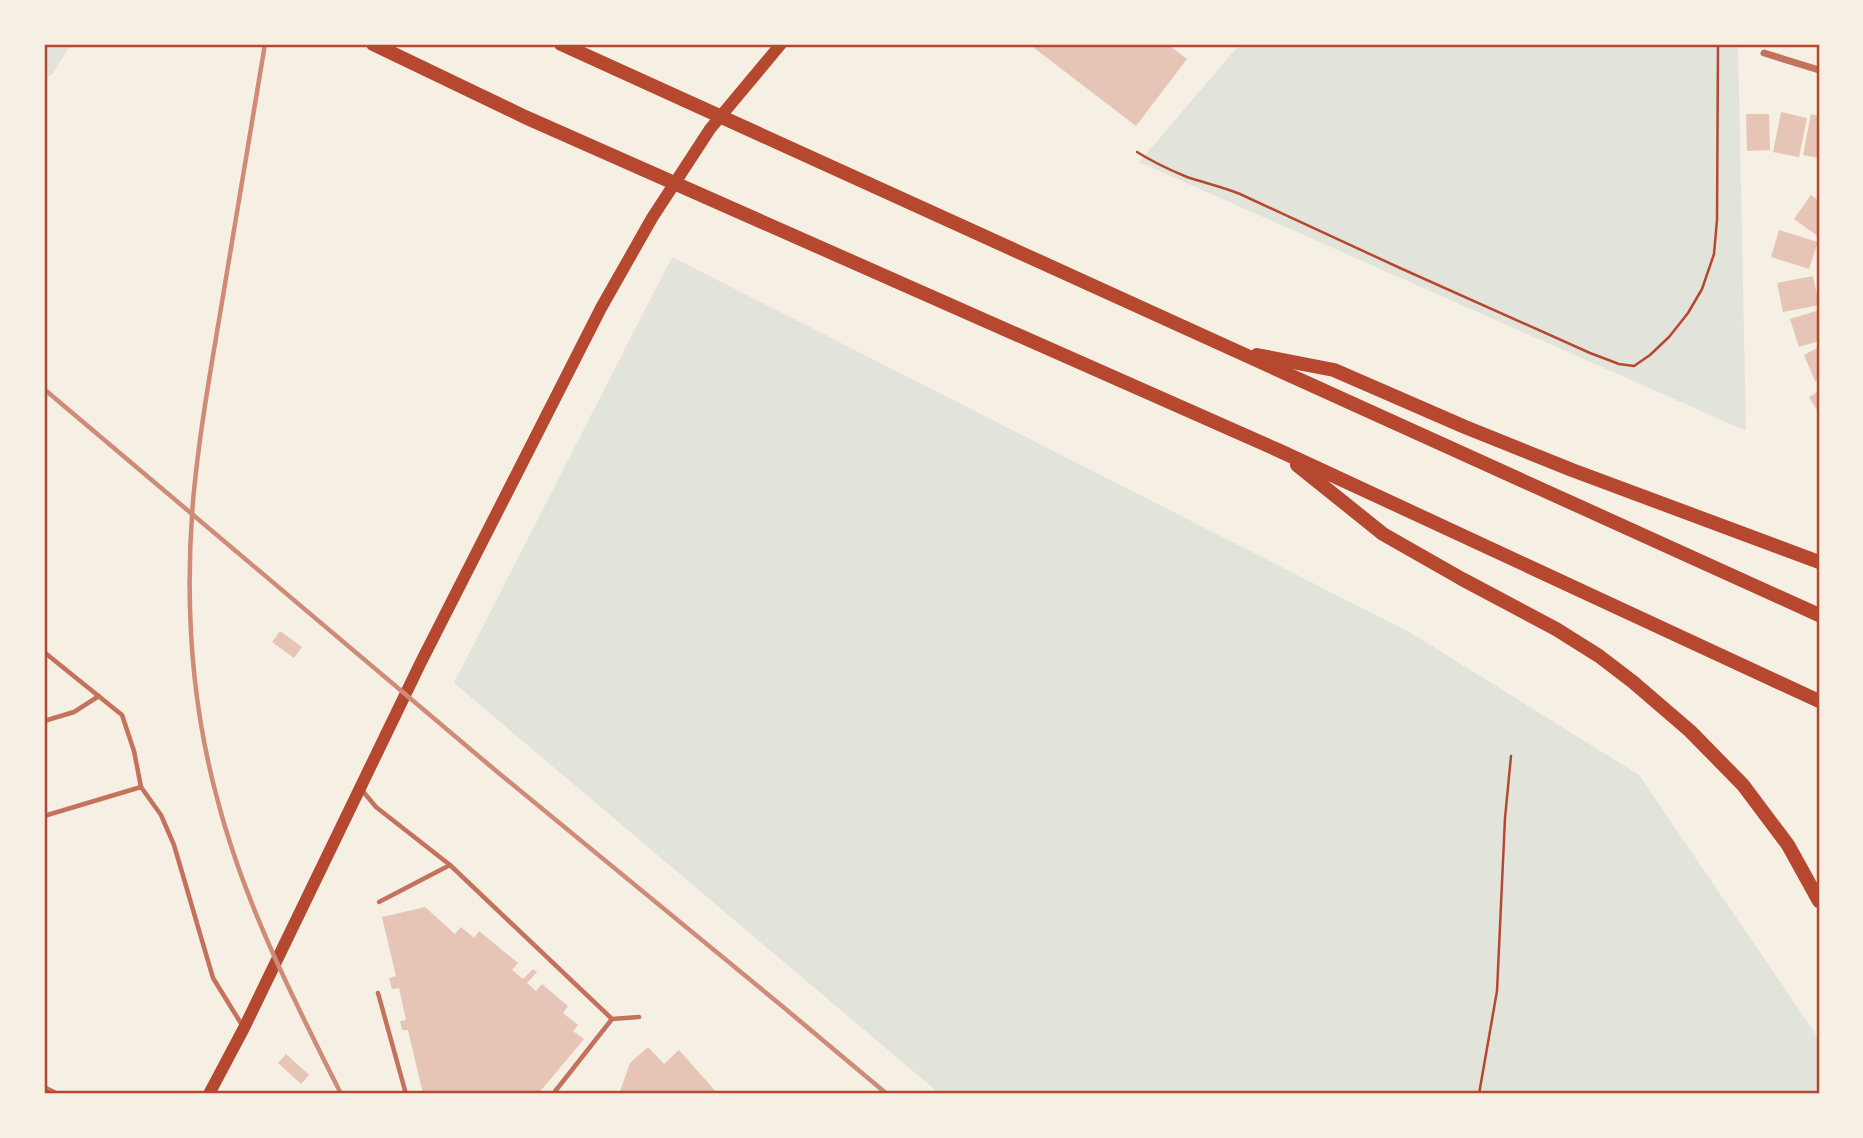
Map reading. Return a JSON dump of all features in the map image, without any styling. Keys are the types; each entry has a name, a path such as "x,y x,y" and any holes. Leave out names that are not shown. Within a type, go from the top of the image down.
{"highway":[{"path":"373,44 525,117 1280,451 1819,701"},
{"path":"561,44 1819,615"},
{"path":"1232,349 1334,370 1572,470 1819,562"},
{"path":"1280,451 1383,534 1556,629 1633,681 1690,731 1743,785 1788,845 1819,901"}],"main road":[{"path":"209,1094 244,1028 421,662 601,308 652,218 710,129 781,44"}],"street":[{"path":"1763,53 1819,70"}],"lane":[{"path":"44,652 122,715 134,751 141,787 161,815 174,845 213,978 244,1028"},
{"path":"44,721 74,712 99,696"},
{"path":"44,816 141,787"},
{"path":"360,789 376,807 450,865 612,1019"},
{"path":"379,902 450,865"},
{"path":"378,993 406,1094"},
{"path":"552,1094 612,1019 639,1017"},
{"path":"44,1087 58,1094"}],"path":[{"path":"1137,152 1187,177 1225,187 1590,353 1619,364 1634,366 1669,337 1688,313 1702,289 1714,254 1717,220 1718,44"},
{"path":"1479,1094 1497,991 1505,818 1511,757"}],"shaded area":[{"path":"44,44 71,44 52,75 44,78"},
{"path":"1240,44 1738,44 1746,431 1139,162"},
{"path":"672,257 1411,633 1639,775 1819,1039 1819,1094 940,1094 454,683"}],"building":[{"path":"1029,44 1167,44 1187,59 1136,126"},
{"path":"1781,112 1807,118 1799,157 1773,152"},
{"path":"1746,114 1769,114 1770,150 1747,151"},
{"path":"1811,114 1819,116 1819,158 1803,155"},
{"path":"1811,195 1819,201 1819,237 1794,219"},
{"path":"1779,230 1818,242 1809,269 1771,257"},
{"path":"1813,276 1819,305 1783,312 1777,283"},
{"path":"1819,310 1819,341 1799,347 1790,319"},
{"path":"1819,347 1819,379 1815,381 1804,355"},
{"path":"1819,391 1819,413 1809,397"},
{"path":"280,631 302,647 294,658 272,642"},
{"path":"425,907 455,934 461,927 474,938 479,931 518,963 512,970 523,979 533,969 537,972 527,983 536,991 542,984 568,1006 563,1013 578,1025 573,1031 584,1039 538,1094 423,1094 408,1030 402,1030 400,1021 406,1020 399,988 392,989 389,978 396,976 382,917"},
{"path":"648,1047 664,1064 679,1050 718,1094 619,1094 630,1063"},
{"path":"286,1054 309,1075 301,1084 278,1063"}],"railway":[{"path":"265,44 202,426 191,538 192,651 208,762 228,837 271,949 341,1094"},
{"path":"44,389 495,770 887,1094"}]}
